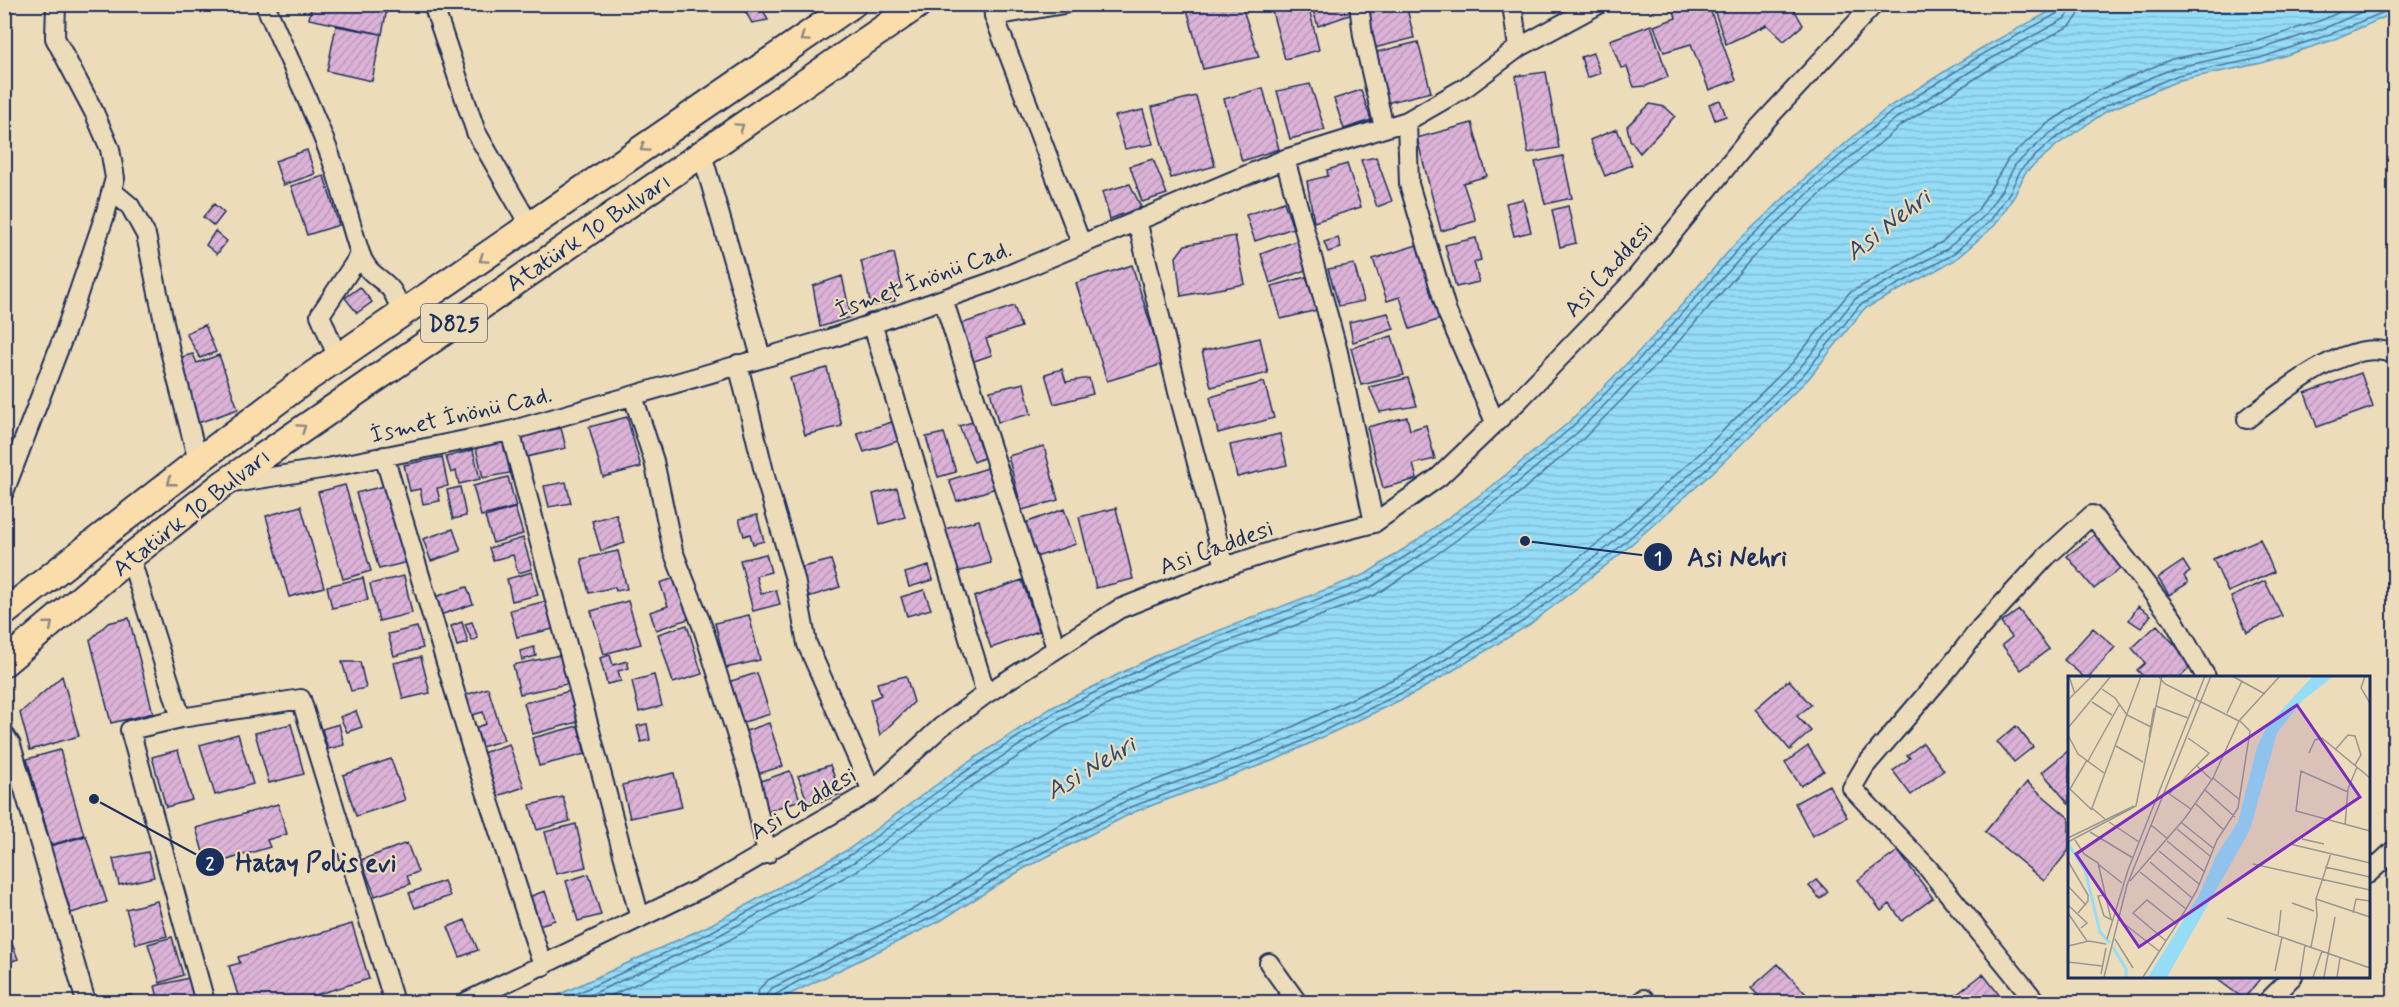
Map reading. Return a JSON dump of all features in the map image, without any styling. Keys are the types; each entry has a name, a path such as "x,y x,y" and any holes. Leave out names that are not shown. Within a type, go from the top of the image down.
{"highway":[{"name":"Atatürk 10 Bulvarı","path":"4,613 198,460 338,358 853,4"},
{"name":"Atatürk 10 Bulvarı","path":"4,663 130,556 223,484 919,4"}],"street":[{"path":"4,492 11,456 102,226 115,178 110,149 94,112 55,38 56,4"},
{"path":"265,4 334,167 360,255 371,272 391,286 398,299 400,315"},
{"path":"433,4 476,132 530,226"},
{"path":"1064,4 994,10 1081,243"},
{"path":"1359,4 1363,36 1384,128"},
{"path":"1512,4 1518,48"},
{"name":"İsmet İnönü Cad.","path":"223,484 327,468 510,431 829,339 872,322 989,283 1285,159 1407,121 1467,87 1518,48 1599,4"},
{"name":"Asi Caddesi","path":"466,1002 767,854 872,791 941,727 986,694 1119,609 1225,567 1300,542 1374,523 1439,477 1635,279 1754,133 1874,4"},
{"path":"1407,121 1409,184 1447,312 1495,422"},
{"path":"702,154 761,357"},
{"path":"1285,159 1338,352 1374,523"},
{"path":"111,191 130,206 146,235 170,351 198,460"},
{"path":"1137,220 1178,392 1225,567"},
{"path":"338,358 320,315 360,255"},
{"path":"943,299 1056,648"},
{"path":"872,322 986,694"},
{"path":"2247,419 2288,386 2319,368 2369,351 2394,354"},
{"path":"738,364 766,480 795,579 807,645 872,791"},
{"path":"633,396 654,461 673,551 703,628 752,784 767,854"},
{"path":"510,431 640,918"},
{"path":"384,456 472,749 543,966"},
{"path":"2036,1002 1927,867 1852,788 1865,765 1981,627 2046,557 2092,515 2173,619 2205,676"},
{"path":"130,556 181,718"},
{"path":"204,1002 130,730 181,718 301,699 394,1002"},
{"path":"4,734 11,745 86,1002"},
{"path":"2369,872 2394,850"},
{"path":"1269,963 1297,1002"},
{"path":"2267,1002 2291,977"}],"water":[{"path":"2394,4 2394,13 2330,41 2262,63 2180,80 2107,111 2057,145 2025,173 2015,195 1995,225 1955,260 1864,309 1809,378 1713,472 1618,556 1529,625 1417,692 1277,759 1134,812 1023,869 940,921 774,1002 543,1002 708,926 849,849 955,771 1051,708 1161,653 1366,574 1491,487 1568,423 1656,334 1736,243 1806,177 1887,108 1980,49 2062,5"}],"building":[{"path":"312,4 388,4 382,34 309,19"},
{"path":"741,4 760,4 768,20 752,23"},
{"path":"1211,4 1241,4 1259,57 1203,69 1187,9"},
{"path":"1270,4 1308,4 1319,50 1285,59"},
{"path":"1311,4 1356,4 1358,12 1318,26"},
{"path":"1364,4 1406,4 1414,38 1374,48"},
{"path":"1681,4 1708,4 1736,80 1709,90 1691,44 1664,52 1654,26 1676,18 1673,7"},
{"path":"1712,4 1791,4 1803,25 1784,41 1767,25 1726,44"},
{"path":"1651,25 1668,77 1646,86 1634,87 1627,67 1621,68 1610,40"},
{"path":"336,26 381,34 372,81 327,71"},
{"path":"1418,42 1431,92 1382,104 1369,54"},
{"path":"1593,53 1600,73 1587,78 1581,57"},
{"path":"1546,72 1559,148 1528,153 1516,76"},
{"path":"1310,84 1325,130 1290,139 1277,91"},
{"path":"1263,88 1279,149 1242,161 1224,99"},
{"path":"1361,90 1371,120 1344,129 1334,99"},
{"path":"1196,96 1215,166 1171,178 1152,107"},
{"path":"1720,100 1726,116 1715,120 1709,104"},
{"path":"1650,104 1665,107 1675,116 1640,153 1630,140 1627,126"},
{"path":"1143,110 1153,144 1125,149 1115,116"},
{"path":"1472,123 1487,176 1463,183 1476,221 1441,231 1417,138"},
{"path":"1617,129 1632,165 1605,176 1590,140"},
{"path":"307,150 315,174 283,185 275,161"},
{"path":"1563,156 1572,198 1545,204 1535,162"},
{"path":"1376,157 1392,201 1377,207 1361,160"},
{"path":"1153,159 1167,194 1142,202 1130,166"},
{"path":"1347,164 1361,207 1314,222 1307,181 1328,176 1327,170"},
{"path":"324,176 339,225 307,235 291,186"},
{"path":"1130,184 1141,207 1110,219 1102,192"},
{"path":"1523,199 1531,232 1514,236 1506,203"},
{"path":"1284,202 1293,228 1255,241 1246,215"},
{"path":"214,204 224,213 214,226 203,217"},
{"path":"1568,206 1576,243 1560,247 1552,210"},
{"path":"215,231 227,241 217,254 206,245"},
{"path":"1235,236 1245,284 1181,296 1176,257 1185,245"},
{"path":"1338,238 1341,248 1328,252 1324,242"},
{"path":"1476,238 1481,260 1474,262 1479,282 1456,287 1445,245"},
{"path":"1301,239 1311,268 1270,283 1261,254"},
{"path":"1417,245 1441,319 1410,329 1400,297 1387,301 1373,259"},
{"path":"894,253 902,288 893,290 895,301 871,306 861,261"},
{"path":"1354,264 1364,301 1339,306 1328,269"},
{"path":"1132,265 1163,364 1107,381 1076,283"},
{"path":"842,276 851,317 820,327 813,286"},
{"path":"1306,277 1317,310 1281,319 1272,286"},
{"path":"360,287 372,302 357,313 345,298"},
{"path":"1014,306 1021,327 986,339 992,355 968,363 955,326"},
{"path":"1388,313 1394,329 1353,342 1349,322"},
{"path":"205,325 216,352 200,358 186,333"},
{"path":"1392,336 1404,375 1361,385 1351,348"},
{"path":"1260,338 1268,373 1211,387 1202,351"},
{"path":"193,354 197,363 219,355 238,409 195,424 178,358"},
{"path":"827,368 842,426 805,435 790,378"},
{"path":"1062,369 1066,382 1089,378 1093,394 1054,404 1045,374"},
{"path":"2361,373 2373,407 2317,427 2305,393"},
{"path":"1408,378 1417,406 1380,412 1369,387"},
{"path":"1264,382 1274,418 1218,433 1210,397"},
{"path":"1024,383 1031,414 998,422 990,391"},
{"path":"627,417 641,467 603,477 589,427"},
{"path":"1407,417 1410,430 1426,425 1435,459 1413,464 1417,479 1383,488 1367,427"},
{"path":"895,421 901,440 864,452 857,433"},
{"path":"976,421 988,456 974,462 959,426"},
{"path":"561,428 566,448 526,457 521,437"},
{"path":"944,433 956,472 938,477 926,437"},
{"path":"1280,434 1287,465 1237,477 1230,445"},
{"path":"504,442 510,473 483,478 476,448"},
{"path":"1044,446 1058,500 1022,510 1008,456"},
{"path":"473,450 480,479 459,484 456,471 451,473 446,457"},
{"path":"442,457 448,486 437,488 440,501 423,504 420,489 410,491 404,465"},
{"path":"988,468 996,488 957,501 949,480"},
{"path":"508,477 516,507 481,516 473,486"},
{"path":"566,482 571,503 549,507 544,486"},
{"path":"345,485 371,571 343,579 318,492"},
{"path":"384,486 408,562 379,569 356,493"},
{"path":"460,487 466,516 453,519 447,490"},
{"path":"897,488 905,517 880,524 873,494"},
{"path":"301,506 324,587 289,597 266,516"},
{"path":"515,508 523,534 493,543 485,517"},
{"path":"1116,508 1133,579 1096,588 1079,517"},
{"path":"1064,509 1076,544 1033,558 1022,524"},
{"path":"616,514 625,543 601,551 592,521"},
{"path":"757,515 764,541 753,544 750,534 744,536 739,519"},
{"path":"979,520 991,563 953,573 941,530"},
{"path":"453,529 461,551 431,561 423,539"},
{"path":"2098,532 2125,564 2094,589 2067,556"},
{"path":"523,538 532,569 518,573 513,555 493,560 489,548"},
{"path":"2260,539 2274,572 2228,592 2213,559"},
{"path":"618,551 627,589 616,591 615,587 589,593 581,559"},
{"path":"766,554 771,572 756,576 761,594 776,590 780,604 753,611 740,560"},
{"path":"831,560 840,587 805,598 795,569"},
{"path":"2183,561 2190,572 2184,576 2188,583 2169,595 2158,578"},
{"path":"929,566 933,580 909,587 905,573"},
{"path":"532,572 538,595 512,601 507,579"},
{"path":"404,576 412,613 379,621 370,584"},
{"path":"677,577 691,618 656,630 650,612 668,606 660,583"},
{"path":"363,578 368,600 332,608 327,586"},
{"path":"1022,580 1039,631 991,648 974,597"},
{"path":"2265,581 2282,616 2247,632 2231,597"},
{"path":"467,587 473,604 434,617 428,599"},
{"path":"924,590 931,609 907,616 901,597"},
{"path":"551,600 558,628 517,637 510,610"},
{"path":"628,601 641,644 604,654 591,611"},
{"path":"2138,606 2151,615 2141,628 2129,620"},
{"path":"2019,610 2049,649 2021,670 2002,645 2012,637 2001,623"},
{"path":"749,615 760,660 726,668 715,623"},
{"path":"129,618 153,713 111,723 90,640 108,623"},
{"path":"462,622 468,643 457,646 451,626"},
{"path":"472,622 478,638 472,641 465,624"},
{"path":"687,625 702,674 673,683 658,634"},
{"path":"2157,625 2193,665 2181,676 2143,676 2137,670 2145,663 2132,648"},
{"path":"417,627 423,648 394,656 388,634"},
{"path":"2093,628 2115,647 2090,676 2083,676 2064,660"},
{"path":"534,647 536,656 522,660 520,651"},
{"path":"560,655 567,684 520,694 513,665"},
{"path":"610,655 613,665 627,661 629,668 618,671 621,681 607,684 600,658"},
{"path":"421,657 430,693 403,699 394,663"},
{"path":"342,662 360,662 366,688 351,691"},
{"path":"757,673 770,714 741,723 728,682"},
{"path":"654,675 662,706 639,712 632,681"},
{"path":"62,676 79,736 30,750 20,713"},
{"path":"906,676 914,702 880,735 870,700 881,695 877,683"},
{"path":"1789,680 1811,705 1797,716 1811,731 1790,750 1755,709"},
{"path":"488,688 504,740 475,749 468,730 486,724 483,712 465,717 459,697"},
{"path":"570,691 578,722 533,734 524,703"},
{"path":"356,711 362,727 347,732 340,717"},
{"path":"769,723 783,766 754,775 740,733"},
{"path":"291,724 304,774 269,783 255,733"},
{"path":"339,724 344,745 328,749 322,729"},
{"path":"647,724 650,740 641,742 637,726"},
{"path":"578,726 585,754 539,766 532,738"},
{"path":"2016,726 2033,747 2014,762 1997,742"},
{"path":"238,734 253,784 215,795 200,745"},
{"path":"1923,743 1944,770 1911,795 1893,771 1910,758 1907,755"},
{"path":"509,744 524,787 492,798 477,755"},
{"path":"1808,746 1824,771 1801,786 1785,763"},
{"path":"60,750 84,835 51,845 27,759"},
{"path":"178,750 192,800 166,807 152,757"},
{"path":"2068,751 2068,803 2042,772"},
{"path":"391,759 405,800 356,816 343,775"},
{"path":"830,765 841,794 809,806 798,776"},
{"path":"790,771 800,800 765,812 755,783"},
{"path":"674,773 682,807 630,818 622,785"},
{"path":"2027,782 2068,817 2068,851 2044,881 1985,832"},
{"path":"1829,785 1847,817 1812,836 1795,803"},
{"path":"563,797 570,821 537,830 530,805"},
{"path":"278,804 287,834 267,840 270,847 207,866 196,828"},
{"path":"576,824 586,867 556,874 545,832"},
{"path":"86,836 107,902 71,913 50,846"},
{"path":"407,843 418,872 407,876 410,884 375,896 361,860"},
{"path":"1898,851 1933,898 1902,921 1890,904 1881,911 1858,880"},
{"path":"148,852 154,877 119,885 113,859"},
{"path":"589,874 601,915 578,921 566,881"},
{"path":"1817,880 1828,892 1820,899 1809,886"},
{"path":"444,881 450,896 415,908 409,893"},
{"path":"545,891 555,920 533,927 523,899"},
{"path":"157,901 167,936 136,944 126,909"},
{"path":"465,920 478,950 460,957 448,927"},
{"path":"4,923 18,959 4,964"},
{"path":"352,924 369,979 291,1002 240,1002 229,966 240,963 238,957"},
{"path":"172,937 183,975 160,983 148,944"},
{"path":"1778,964 1806,994 1797,1002 1774,1002 1771,999 1765,1002 1751,988"},
{"path":"1983,974 2001,997 1994,1002 1962,1002 1956,995"},
{"path":"2214,977 2261,977 2244,999"},
{"path":"189,978 195,1002 159,1002 155,986"},
{"path":"131,995 133,1002 104,1002"}],"place":[{"name":"Asi Nehri","path":"1525,541"},
{"name":"Hatay Polis evi","path":"94,799"}]}
